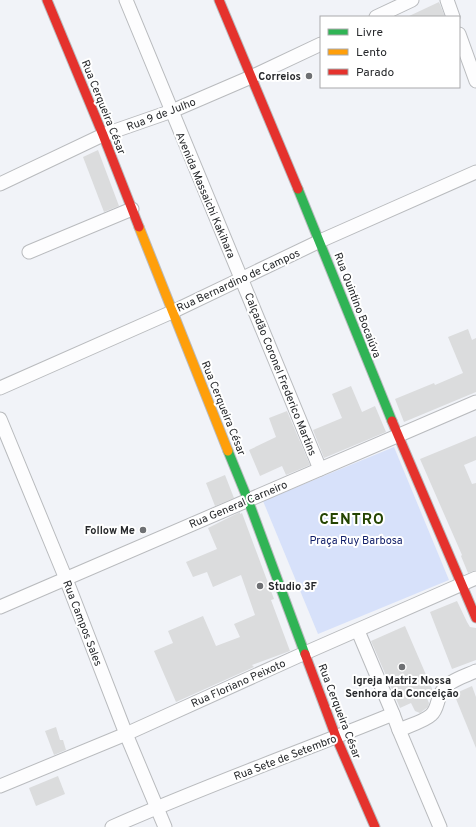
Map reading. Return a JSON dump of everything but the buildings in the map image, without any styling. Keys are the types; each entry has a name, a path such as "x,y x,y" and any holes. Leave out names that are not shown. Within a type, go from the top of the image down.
{"street":[{"name":"Rua Cerqueira César","path":"47,0 103,135 172,312 248,500 336,737 375,827"},
{"name":"Avenida Massaichi Kakihara","path":"126,0 241,278"},
{"name":"Rua Quintino Bocaiúva","path":"219,0 320,241 398,435 476,618"},
{"path":"378,16 412,0"},
{"path":"447,0 453,16"},
{"path":"460,37 476,81"},
{"name":"Rua 9 de Julho","path":"0,184 103,135 172,111 251,77 320,44"},
{"name":"Rua Bernardino de Campos","path":"0,388 172,312 320,241 476,172"},
{"path":"29,252 132,210"},
{"name":"Calçadão Coronel Frederico Martins","path":"241,278 320,469"},
{"name":"Rua General Carneiro","path":"0,607 476,402"},
{"name":"Rua Campos Sales","path":"0,419 66,579 126,734 165,827"},
{"name":"Rua Floriano Peixoto","path":"0,786 126,734 476,578"},
{"path":"358,631 440,827"},
{"path":"399,730 430,716 435,710 440,694 446,685 476,671"},
{"name":"Rua Sete de Setembro","path":"112,827 157,807 393,714"}],"green space":[{"name":"Praça Ruy Barbosa","path":"394,447 449,580 318,634 263,501"}],"traffic: fast":[{"path":"298,189 392,421"},
{"path":"228,451 248,500 305,654"}],"traffic: slow":[{"path":"139,227 228,451"}],"traffic: jam":[{"path":"47,0 139,227"},
{"path":"219,0 298,189"},
{"path":"392,421 476,618"},
{"path":"305,654 336,737 375,827"}],"place":[{"name":"Correios","path":"309,76"},
{"name":"Follow Me","path":"143,530"},
{"name":"Studio 3F","path":"260,586"},
{"name":"Igreja Matriz Nossa Senhora da Conceição","path":"402,667"}],"district":[{"name":"CENTRO","path":"352,519"}]}
